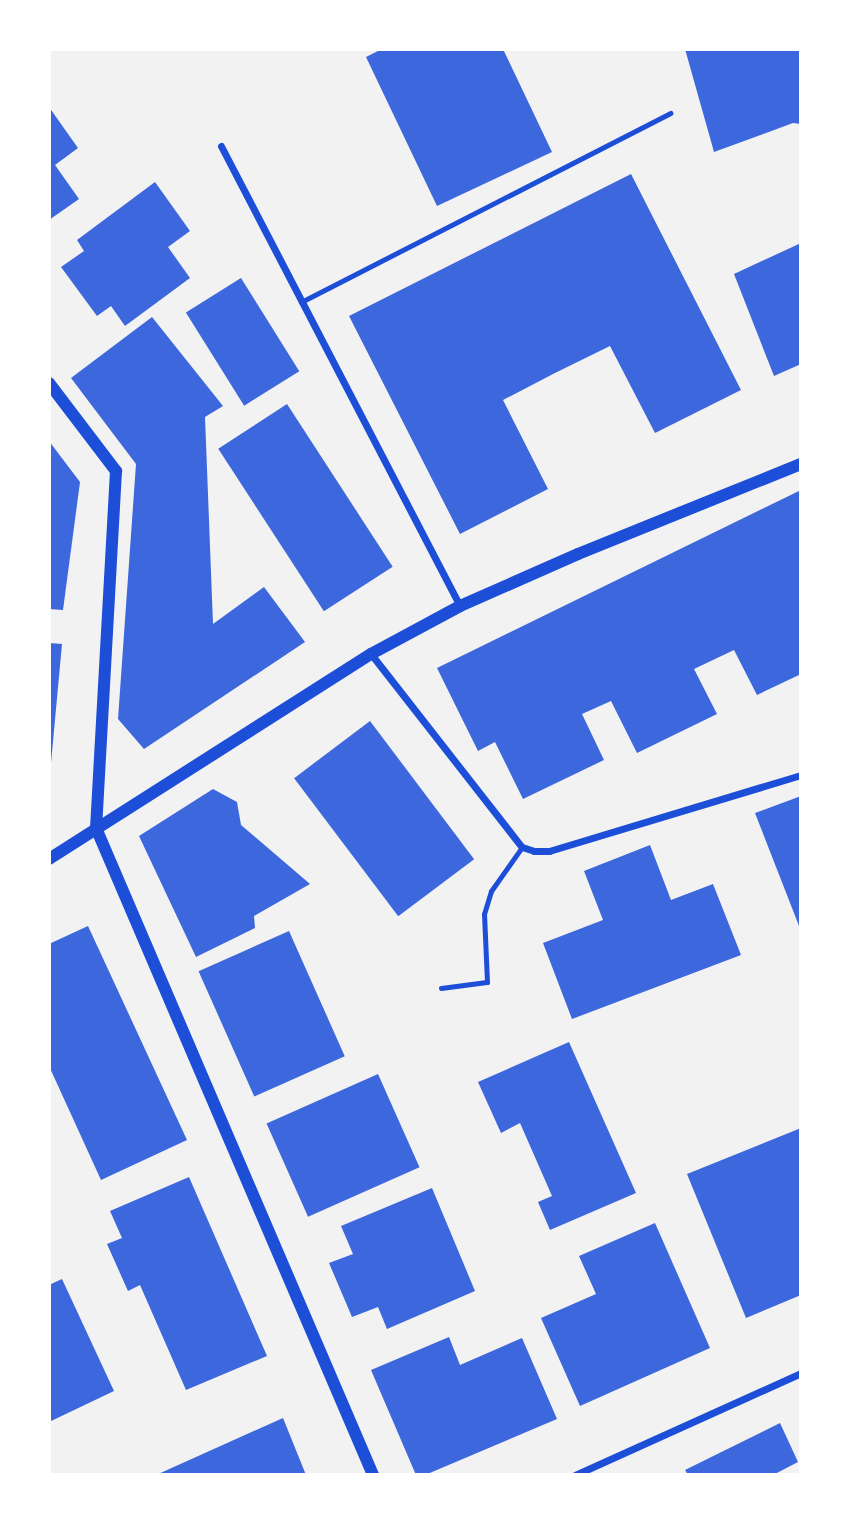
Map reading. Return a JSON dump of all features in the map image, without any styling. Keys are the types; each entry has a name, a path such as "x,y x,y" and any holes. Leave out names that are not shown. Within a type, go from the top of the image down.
{"street":[{"path":"221,146 460,606"},
{"path":"49,383 116,471 96,828 373,1475"},
{"path":"49,859 371,654 460,606 590,548 801,464"},
{"path":"371,654 522,847 549,851 801,775"},
{"path":"575,1475 801,1373"}],"lane":[{"path":"301,302 670,113"},
{"path":"441,988 487,982 484,914 491,891 522,847"}],"building":[{"path":"382,49 503,49 552,152 437,206 366,57"},
{"path":"685,49 799,49 801,124 793,123 714,152"},
{"path":"49,107 78,148 55,165 79,199 49,220"},
{"path":"631,174 741,390 655,433 610,346 555,373 503,400 548,489 460,534 349,316"},
{"path":"155,182 190,231 168,247 190,278 125,326 111,306 97,316 61,267 84,251 77,240"},
{"path":"801,243 801,364 774,376 734,274"},
{"path":"241,278 299,371 244,406 186,312"},
{"path":"152,317 223,406 205,417 213,624 264,587 305,642 144,749 118,719 136,464 71,378"},
{"path":"287,404 393,567 324,611 218,449"},
{"path":"49,441 80,482 63,610 49,609"},
{"path":"801,490 801,674 757,695 734,650 694,669 717,714 637,753 611,701 582,714 604,760 523,799 495,742 478,751 437,668"},
{"path":"49,643 62,644 51,763 49,762"},
{"path":"370,721 474,859 398,916 294,778"},
{"path":"213,789 237,802 241,825 310,884 254,916 255,928 196,957 139,836"},
{"path":"801,796 801,931 755,813"},
{"path":"650,845 671,900 713,884 741,955 572,1019 543,943 603,920 584,871"},
{"path":"88,926 187,1140 101,1180 49,1066 49,944"},
{"path":"289,931 345,1056 254,1096 199,971"},
{"path":"569,1042 636,1193 550,1230 538,1202 552,1196 520,1123 501,1133 478,1082"},
{"path":"378,1074 419,1167 308,1217 267,1124"},
{"path":"801,1128 801,1295 746,1318 687,1174"},
{"path":"189,1177 267,1356 186,1390 140,1285 128,1291 107,1244 122,1238 110,1211"},
{"path":"432,1188 475,1291 387,1329 378,1307 352,1317 329,1263 353,1254 341,1226"},
{"path":"655,1223 710,1348 580,1406 541,1318 596,1294 579,1256"},
{"path":"62,1279 114,1391 49,1422 49,1285"},
{"path":"449,1337 460,1365 522,1338 557,1419 425,1475 416,1475 371,1370"},
{"path":"283,1418 306,1475 156,1475"},
{"path":"780,1423 798,1462 773,1475 688,1475 685,1470"}]}
